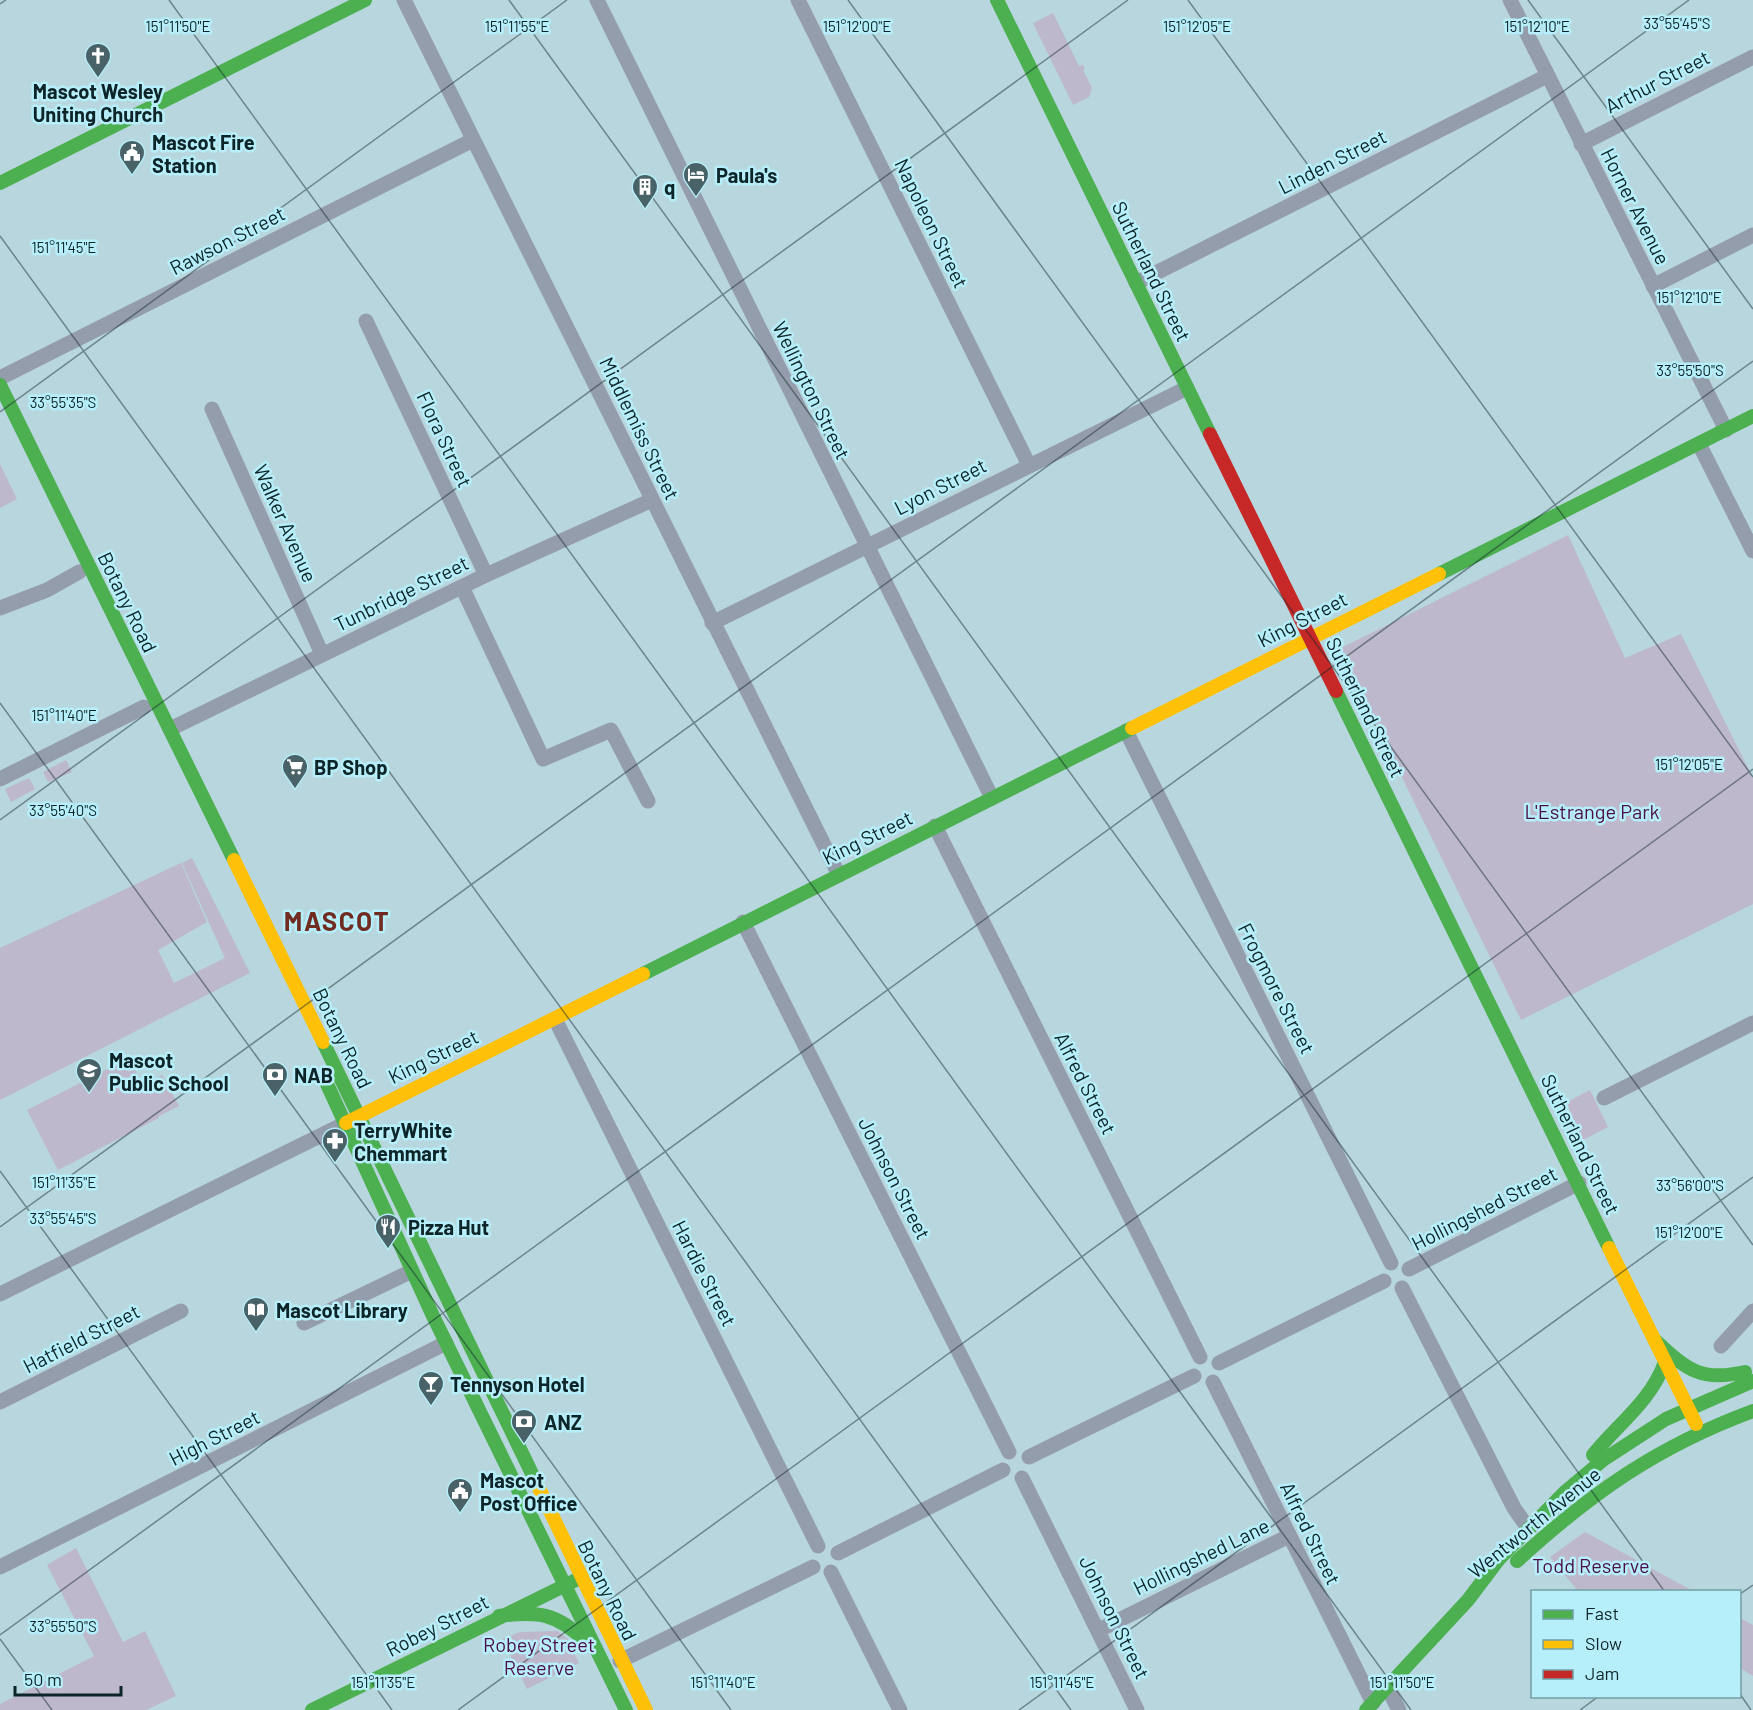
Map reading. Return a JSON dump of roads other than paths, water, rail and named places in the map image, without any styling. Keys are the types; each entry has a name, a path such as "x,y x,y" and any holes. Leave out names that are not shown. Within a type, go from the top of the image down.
{"main road":[{"path":"0,183 365,0"},
{"name":"Sutherland Street","path":"997,0 1700,1433"},
{"name":"Botany Road","path":"0,385 360,1116 580,1578 646,1710"},
{"name":"Botany Road","path":"0,417 79,573 284,996"},
{"name":"King Street","path":"344,1124 1753,417"},
{"name":"Botany Road","path":"321,1071 446,1343 563,1586 626,1710"},
{"path":"1656,1341 1687,1369 1701,1377 1723,1379 1753,1370"},
{"path":"1566,1491 1597,1449 1650,1396 1660,1380 1665,1362"},
{"name":"Wentworth Avenue","path":"1369,1706 1468,1600 1499,1559 1566,1491 1633,1440 1688,1408 1753,1381"},
{"name":"Wentworth Avenue","path":"1468,1600 1597,1494 1652,1456 1753,1411"},
{"name":"Robey Street","path":"312,1710 580,1578"},
{"path":"499,1616 535,1613 564,1620 580,1636 604,1667"}],"street":[{"name":"Middlemiss Street","path":"404,0 712,623 839,874"},
{"name":"Wellington Street","path":"597,0 992,798"},
{"name":"Napoleon Street","path":"798,0 1029,465"},
{"name":"Horner Avenue","path":"1510,0 1726,430"},
{"name":"Arthur Street","path":"1581,144 1753,57"},
{"name":"Linden Street","path":"1136,283 1547,76"},
{"name":"Rawson Street","path":"0,378 473,140"},
{"path":"1653,286 1753,235"},
{"name":"Flora Street","path":"366,321 486,575"},
{"name":"Lyon Street","path":"712,623 1187,388"},
{"name":"Walker Avenue","path":"212,409 322,654"},
{"path":"1699,444 1753,551"},
{"name":"Tunbridge Street","path":"170,729 486,575 652,500"},
{"path":"0,608 47,590 79,573"},
{"path":"462,587 543,759 612,730 648,801"},
{"path":"0,779 144,708"},
{"name":"Frogmore Street","path":"1126,731 1391,1263"},
{"name":"Alfred Street","path":"935,826 1200,1357"},
{"name":"Johnson Street","path":"743,922 1009,1452"},
{"name":"Hardie Street","path":"555,1019 818,1546"},
{"path":"1604,1098 1753,1023"},
{"name":"King Street","path":"0,1294 344,1124"},
{"name":"Hollingshed Street","path":"1409,1269 1579,1183"},
{"path":"1399,1262 1409,1269 1410,1278 1402,1288 1390,1287 1384,1281 1383,1272 1391,1263 1399,1262"},
{"path":"304,1323 412,1271"},
{"path":"1219,1363 1384,1281"},
{"path":"1402,1288 1514,1508 1528,1528"},
{"name":"Hatfield Street","path":"0,1402 181,1311"},
{"path":"1721,1346 1753,1311"},
{"name":"High Street","path":"0,1567 446,1343"},
{"path":"1209,1356 1219,1363 1219,1376 1213,1382 1200,1382 1194,1376 1193,1368 1200,1357 1209,1356"},
{"path":"1029,1457 1194,1376"},
{"name":"Alfred Street","path":"1213,1382 1369,1706"},
{"path":"1018,1450 1029,1457 1030,1467 1022,1478 1009,1477 1003,1470 1003,1458 1009,1452 1018,1450"},
{"path":"838,1553 1003,1470"},
{"name":"Johnson Street","path":"1022,1478 1137,1710"},
{"name":"Hollingshed Lane","path":"1099,1630 1289,1536"},
{"path":"818,1546 830,1546 838,1553 838,1566 831,1572 823,1574 813,1566 811,1558 818,1546"},
{"path":"620,1661 813,1566"},
{"path":"831,1572 900,1710"},
{"path":"1388,1687 1399,1710"}],"place":[{"name":"Mascot Wesley Uniting Church","path":"98,79"},
{"name":"Mascot Fire Station","path":"132,176"},
{"name":"Paula's","path":"696,198"},
{"name":"q","path":"645,210"},
{"name":"BP Shop","path":"295,790"},
{"name":"Mascot Public School","path":"89,1094"},
{"name":"NAB","path":"275,1098"},
{"name":"TerryWhite Chemmart","path":"335,1164"},
{"name":"Pizza Hut","path":"388,1250"},
{"name":"Mascot Library","path":"256,1333"},
{"name":"Tennyson Hotel","path":"431,1407"},
{"name":"ANZ","path":"524,1445"},
{"name":"Mascot Post Office","path":"460,1514"}],"district":[{"name":"MASCOT","path":"337,920"}],"park label":[{"name":"L'Estrange Park","path":"1592,811"},
{"name":"Todd Reserve","path":"1591,1565"},
{"name":"Robey Street Reserve","path":"539,1656"}]}
